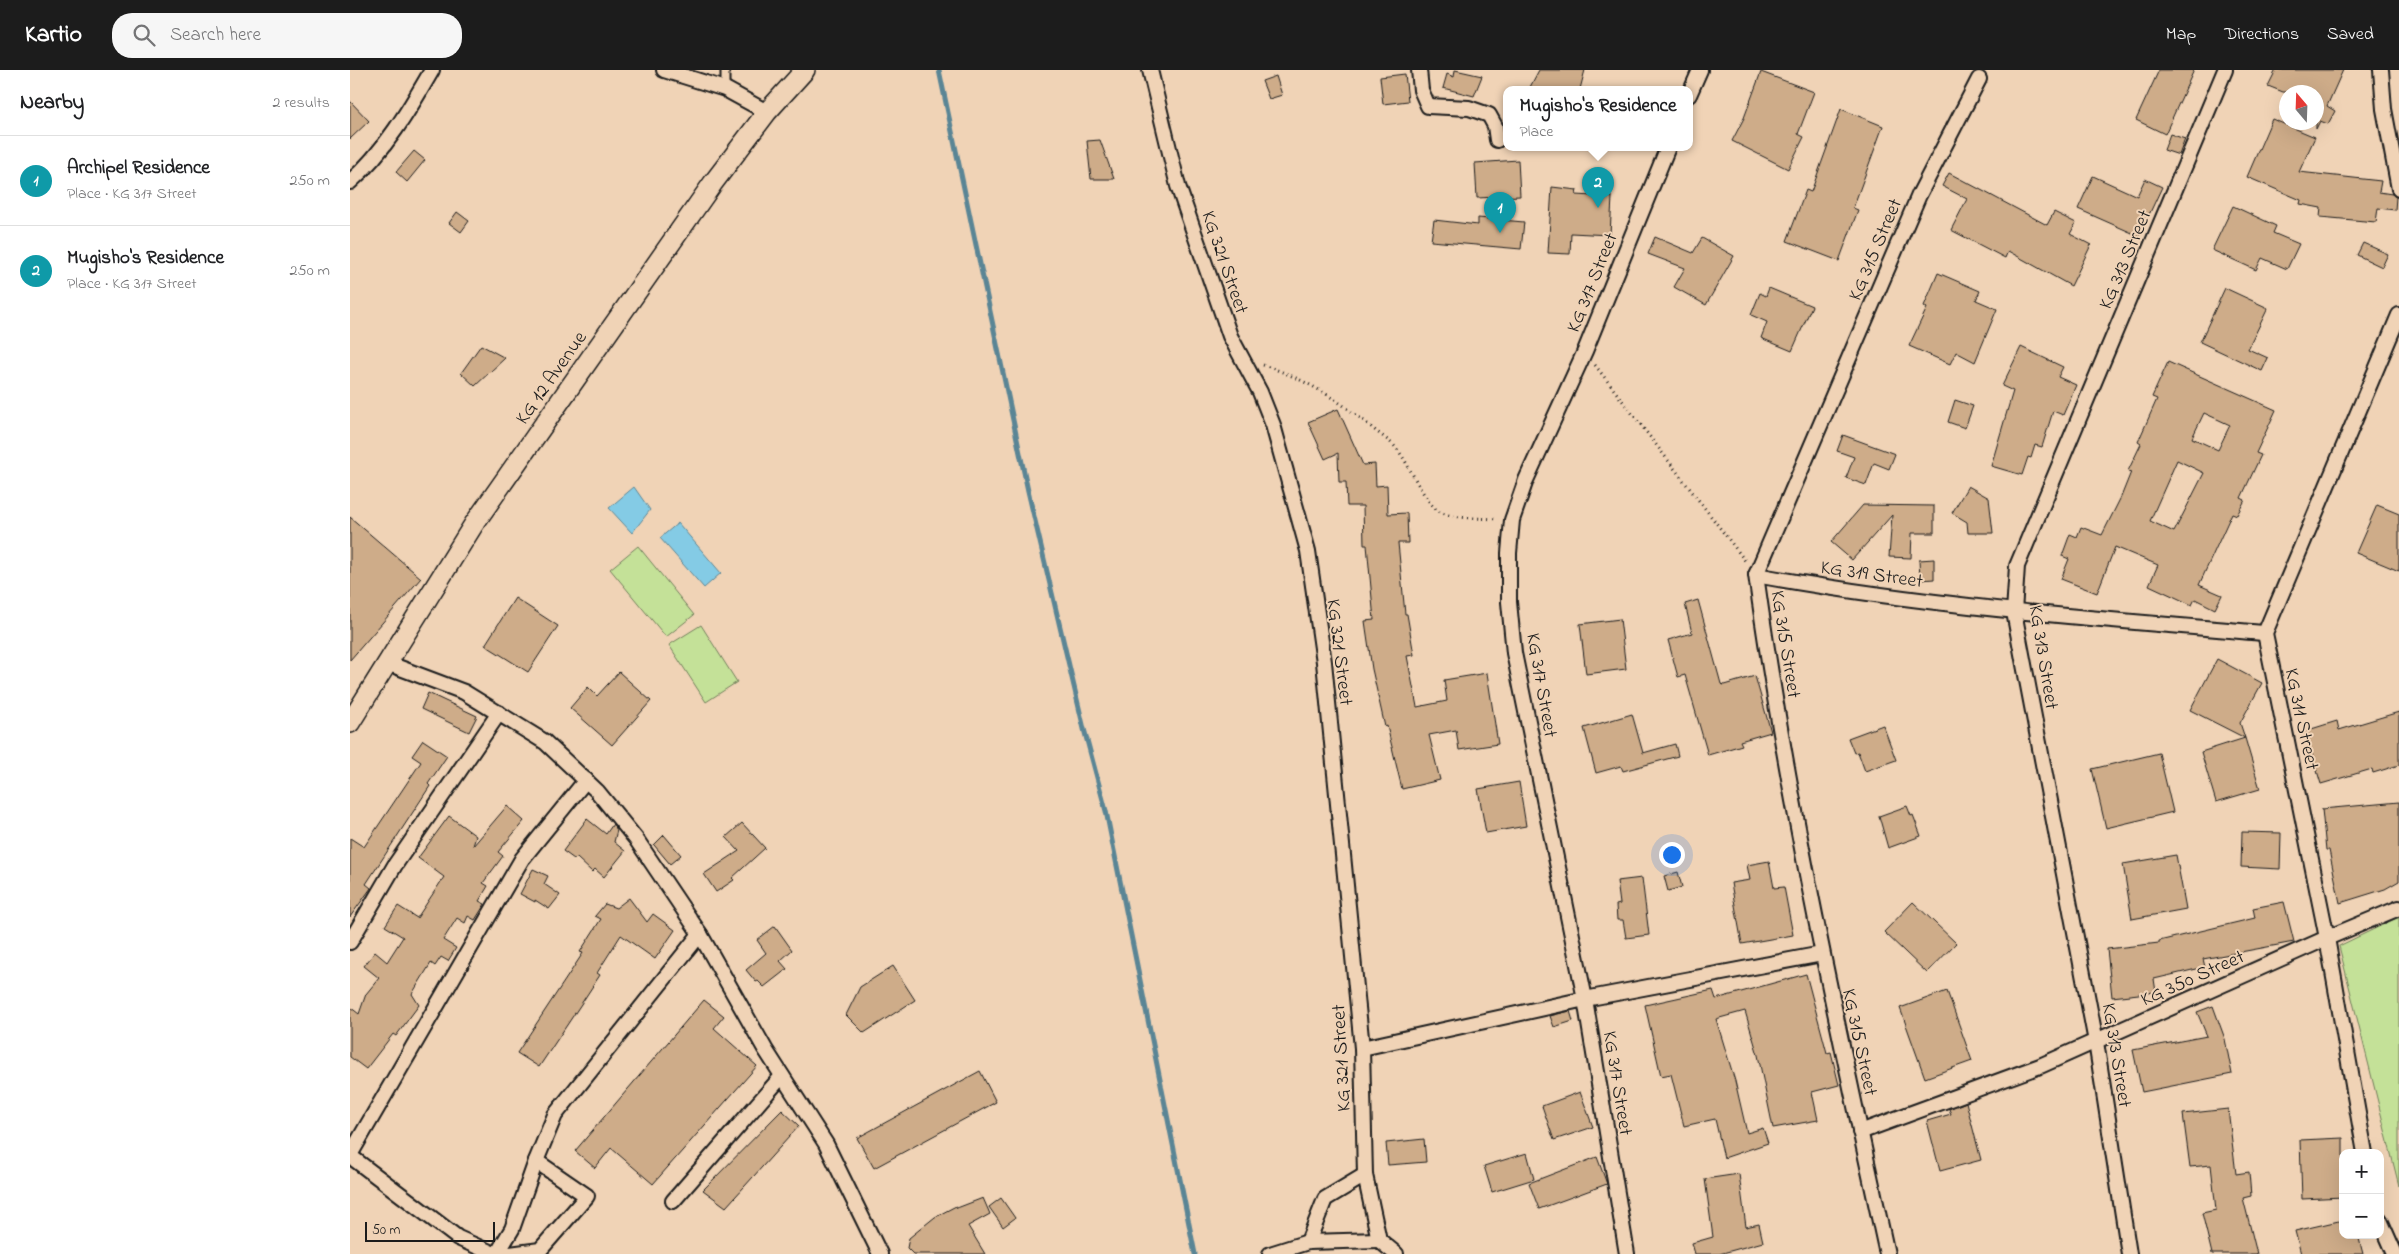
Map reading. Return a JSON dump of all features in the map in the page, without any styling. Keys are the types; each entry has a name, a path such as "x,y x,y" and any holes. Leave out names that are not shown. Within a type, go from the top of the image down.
{"main road":[{"name":"KG 12 Avenue","path":"350,723 474,524 713,183 767,112 805,70"}],"street":[{"path":"350,182 361,172 404,121 432,70"},
{"path":"664,70 725,89 767,112"},
{"name":"KG 321 Street","path":"1150,70 1178,186 1230,336 1260,392 1273,425 1308,552 1324,662 1362,1048 1365,1175 1379,1240"},
{"path":"1419,70 1421,90 1428,106 1469,108 1489,115 1495,126 1497,140"},
{"path":"1693,86 1700,70"},
{"name":"KG 313 Street","path":"2129,1254 2096,1042 2014,612 2017,566 2225,70"},
{"path":"2381,70 2384,109 2399,189"},
{"name":"KG 315 Street","path":"1887,1254 1822,954 1765,638 1756,575 1919,196 1979,79"},
{"name":"KG 317 Street","path":"1627,1254 1585,999 1514,654 1509,602 1509,553 1512,520 1526,480 1584,351 1666,151"},
{"path":"2265,633 2399,315"},
{"name":"KG 319 Street","path":"1756,575 1830,588 2014,612 2265,633"},
{"name":"KG 311 Street","path":"2265,633 2327,938 2364,1149"},
{"path":"387,663 464,692 545,742 586,780 636,839 700,934 782,1076 826,1144 880,1254"},
{"path":"350,942 395,865 499,713"},
{"path":"586,780 522,859 350,1156 458,1238 495,1254 512,1229 536,1161 555,1115 700,934"},
{"name":"KG 350 Street","path":"1860,1132 2040,1066 2327,938 2399,908"},
{"path":"1362,1048 1585,999 1822,954"},
{"path":"672,1202 782,1076"},
{"path":"510,1254 540,1250 587,1196 536,1161"},
{"path":"1308,1242 1325,1199 1365,1175"},
{"path":"2384,1229 2395,1254"},
{"path":"1270,1254 1308,1242 1379,1240 1396,1254"}],"lane":[{"path":"725,70 725,89"}],"path":[{"path":"1584,351 1756,575"},
{"path":"1241,358 1293,376 1324,392 1361,418 1398,450 1420,487 1440,512 1469,518 1512,520"}],"green space":[{"path":"638,546 694,615 666,637 610,569"},
{"path":"701,625 737,682 706,702 669,645"},
{"path":"2399,917 2399,1186 2339,946"}],"water":[{"path":"634,487 650,510 632,533 609,508"},
{"path":"678,523 721,573 704,588 660,538"}],"building":[{"path":"1455,70 1482,76 1474,96 1443,88 1447,74 1454,77"},
{"path":"1539,70 1585,70 1581,86 1531,86"},
{"path":"2159,70 2194,70 2165,134 2136,120"},
{"path":"2276,70 2343,70 2327,106 2335,111 2328,124 2324,122 2324,85 2279,85 2279,90 2268,86"},
{"path":"1761,72 1814,92 1798,134 1804,137 1788,169 1732,141 1744,118"},
{"path":"1405,74 1408,101 1383,104 1380,77"},
{"path":"1276,76 1282,95 1269,99 1262,81"},
{"path":"350,101 369,121 350,139"},
{"path":"1841,109 1883,126 1853,208 1858,210 1839,261 1787,241 1806,190 1811,192"},
{"path":"2272,119 2279,122 2279,130 2298,130 2315,137 2299,172 2381,181 2379,192 2392,194 2396,197 2395,210 2378,208 2376,222 2320,217 2321,208 2300,204 2301,200 2247,177"},
{"path":"2170,134 2185,139 2179,155 2164,150"},
{"path":"1100,140 1114,179 1091,179 1087,141"},
{"path":"414,151 425,160 407,182 396,172"},
{"path":"1518,160 1520,196 1477,198 1475,163"},
{"path":"1949,173 2047,225 2054,212 2076,223 2070,234 2091,245 2071,286 2008,251 2005,258 1951,230 1967,199 1942,186"},
{"path":"2093,176 2137,196 2145,179 2162,187 2139,236 2078,209"},
{"path":"1552,187 1577,190 1576,195 1612,197 1610,235 1571,233 1570,254 1548,253"},
{"path":"2233,206 2276,226 2273,233 2299,244 2287,269 2262,258 2256,270 2212,250"},
{"path":"457,212 469,221 461,232 449,223"},
{"path":"1478,218 1524,222 1521,249 1431,241 1434,220 1478,225"},
{"path":"1655,237 1693,253 1702,238 1734,256 1706,305 1674,287 1685,268 1648,254"},
{"path":"2363,243 2388,254 2382,267 2357,255"},
{"path":"1938,273 1980,291 1976,300 1997,309 1975,362 1956,352 1950,364 1909,346 1927,308 1924,306"},
{"path":"1769,288 1812,306 1792,351 1761,338 1767,322 1751,315 1760,293 1766,296"},
{"path":"2225,288 2268,308 2248,349 2268,358 2262,371 2200,342"},
{"path":"481,345 505,358 475,386 461,373"},
{"path":"2021,347 2063,367 2058,377 2076,385 2063,415 2053,411 2042,447 2035,445 2031,458 2028,457 2022,475 1991,466 2013,391 2002,386"},
{"path":"2168,362 2276,410 2256,453 2261,455 2241,498 2245,500 2237,515 2232,513 2199,585 2222,595 2215,609 2195,599 2192,605 2149,585 2158,565 2115,547 2097,593 2061,579 2069,559 2062,556 2070,534 2077,537 2081,527 2102,535 2121,497 2131,472 2128,471 2141,444 2138,442 2157,399 2152,397","holes":["2204,413 2230,425 2218,450 2192,438","2177,460 2204,473 2174,532 2150,521"]},
{"path":"1955,400 1973,406 1965,428 1948,422"},
{"path":"1338,409 1363,465 1375,464 1376,486 1387,485 1388,514 1407,513 1408,543 1398,543 1405,614 1407,614 1414,655 1407,656 1417,707 1447,701 1444,680 1487,673 1498,744 1459,750 1456,730 1429,735 1440,780 1402,789 1372,669 1365,621 1374,620 1367,545 1364,545 1363,506 1347,506 1346,482 1339,482 1338,453 1325,459 1308,422"},
{"path":"1843,435 1895,454 1889,469 1874,463 1866,485 1846,478 1854,457 1837,451"},
{"path":"1968,486 1989,498 1993,533 1968,533 1967,522 1952,513"},
{"path":"1863,505 1934,506 1934,533 1912,533 1911,558 1889,557 1892,515 1852,560 1831,542"},
{"path":"2377,505 2399,514 2399,571 2356,553"},
{"path":"350,517 421,578 350,660"},
{"path":"1934,559 1934,579 1920,580 1919,560"},
{"path":"515,598 558,626 528,672 485,645"},
{"path":"1698,600 1721,684 1724,685 1755,676 1771,732 1740,741 1742,745 1708,755 1685,675 1678,677 1668,640 1692,633 1685,604"},
{"path":"1620,619 1626,669 1586,674 1580,624"},
{"path":"2217,659 2262,683 2240,723 2245,738 2190,710"},
{"path":"619,672 651,701 612,745 570,708 588,687 597,696"},
{"path":"428,693 477,716 469,732 421,709"},
{"path":"2399,712 2399,765 2373,773 2372,769 2321,784 2305,731 2337,721 2339,730"},
{"path":"1632,714 1643,753 1675,744 1678,756 1623,771 1621,766 1596,773 1584,728"},
{"path":"1883,725 1896,760 1865,771 1858,752 1854,753 1848,738"},
{"path":"2245,738 2260,789 2216,802 2201,752"},
{"path":"423,740 447,756 428,784 430,786 366,884 371,888 350,917 350,838 364,847 421,762 412,756"},
{"path":"2159,753 2173,812 2106,828 2092,769"},
{"path":"1519,782 1526,826 1486,833 1478,789"},
{"path":"2399,802 2399,881 2385,889 2340,903 2329,850 2326,850 2322,809"},
{"path":"507,806 524,821 498,852 503,856 483,883 488,886 479,901 485,904 475,920 468,916 465,923 457,918 443,940 456,948 448,961 441,957 435,966 431,963 412,994 419,1005 396,1036 393,1034 366,1069 350,1057 350,1007 359,1014 366,994 379,978 364,966 375,952 387,962 403,937 385,926 398,906 417,918 444,877 418,858 449,816 476,836 473,846"},
{"path":"1907,806 1911,816 1913,815 1921,836 1888,848 1879,816"},
{"path":"587,819 606,834 613,824 617,830 614,842 625,851 604,877 595,869 592,872 577,858 574,859 563,851"},
{"path":"742,823 765,848 732,878 734,880 716,892 704,874 739,851 726,837"},
{"path":"2242,832 2281,833 2280,869 2241,867"},
{"path":"664,835 681,855 670,864 654,845"},
{"path":"2176,855 2186,909 2132,919 2123,864"},
{"path":"1769,861 1774,888 1784,887 1793,935 1742,944 1731,883 1750,880 1747,865"},
{"path":"533,869 548,876 544,884 560,895 549,909 535,900 535,902 520,894"},
{"path":"1678,872 1682,887 1668,891 1664,876"},
{"path":"1642,878 1649,935 1626,938 1623,920 1617,920 1616,905 1620,904 1617,881"},
{"path":"629,898 647,922 653,914 675,930 655,959 621,935 597,973 600,975 539,1067 517,1053 583,953 580,952 601,919 595,916 605,904 616,908"},
{"path":"1913,902 1956,943 1927,973 1884,932"},
{"path":"2284,902 2294,942 2203,959 2205,967 2154,979 2156,992 2112,997 2107,949 2159,943 2159,941 2255,918 2253,908"},
{"path":"775,926 792,950 780,961 787,969 764,987 758,981 756,982 746,970 766,953 757,940"},
{"path":"893,966 915,1000 864,1033 846,1015 860,987"},
{"path":"1806,974 1827,1053 1831,1052 1839,1085 1812,1092 1818,1120 1773,1128 1758,1055 1745,1011 1716,1019 1735,1081 1747,1133 1763,1128 1768,1143 1724,1158 1715,1119 1684,1126 1671,1074 1661,1076 1645,1005 1713,990 1716,999"},
{"path":"1947,991 1972,1061 1925,1078 1900,1008"},
{"path":"704,1000 724,1016 714,1028 757,1066 653,1184 611,1148 595,1168 575,1151"},
{"path":"2213,1006 2225,1039 2232,1074 2142,1092 2133,1050 2207,1036 2197,1012"},
{"path":"1570,1011 1573,1021 1554,1027 1550,1016"},
{"path":"980,1071 996,1102 874,1168 857,1138"},
{"path":"1580,1092 1593,1127 1554,1140 1542,1106"},
{"path":"1966,1102 1981,1160 1940,1171 1927,1121 1951,1114 1949,1109"},
{"path":"2228,1109 2236,1174 2249,1172 2251,1196 2243,1198 2257,1254 2212,1254 2202,1213 2216,1210 2211,1165 2190,1167 2183,1114"},
{"path":"782,1110 799,1126 726,1207 703,1190"},
{"path":"2343,1138 2343,1149 2339,1149 2339,1197 2302,1199 2300,1140"},
{"path":"1424,1139 1426,1162 1388,1165 1386,1143"},
{"path":"1527,1153 1534,1179 1492,1192 1484,1166"},
{"path":"1597,1157 1607,1184 1539,1209 1529,1183"},
{"path":"1739,1174 1746,1227 1759,1224 1763,1242 1719,1254 1695,1254 1692,1243 1713,1237 1705,1179"},
{"path":"983,1198 990,1214 968,1226 985,1254 913,1254 907,1248 909,1238 935,1217 956,1206 957,1208"},
{"path":"1001,1198 1015,1218 1003,1227 989,1207"},
{"path":"2339,1221 2339,1239 2359,1239 2363,1254 2301,1254 2295,1231"}],"waterway":[{"path":"939,70 1028,491 1084,729 1106,811 1195,1254"}],"place":[{"name":"Mugisho's Residence","path":"1598,208"},
{"name":"Archipel Residence","path":"1500,233"}]}
